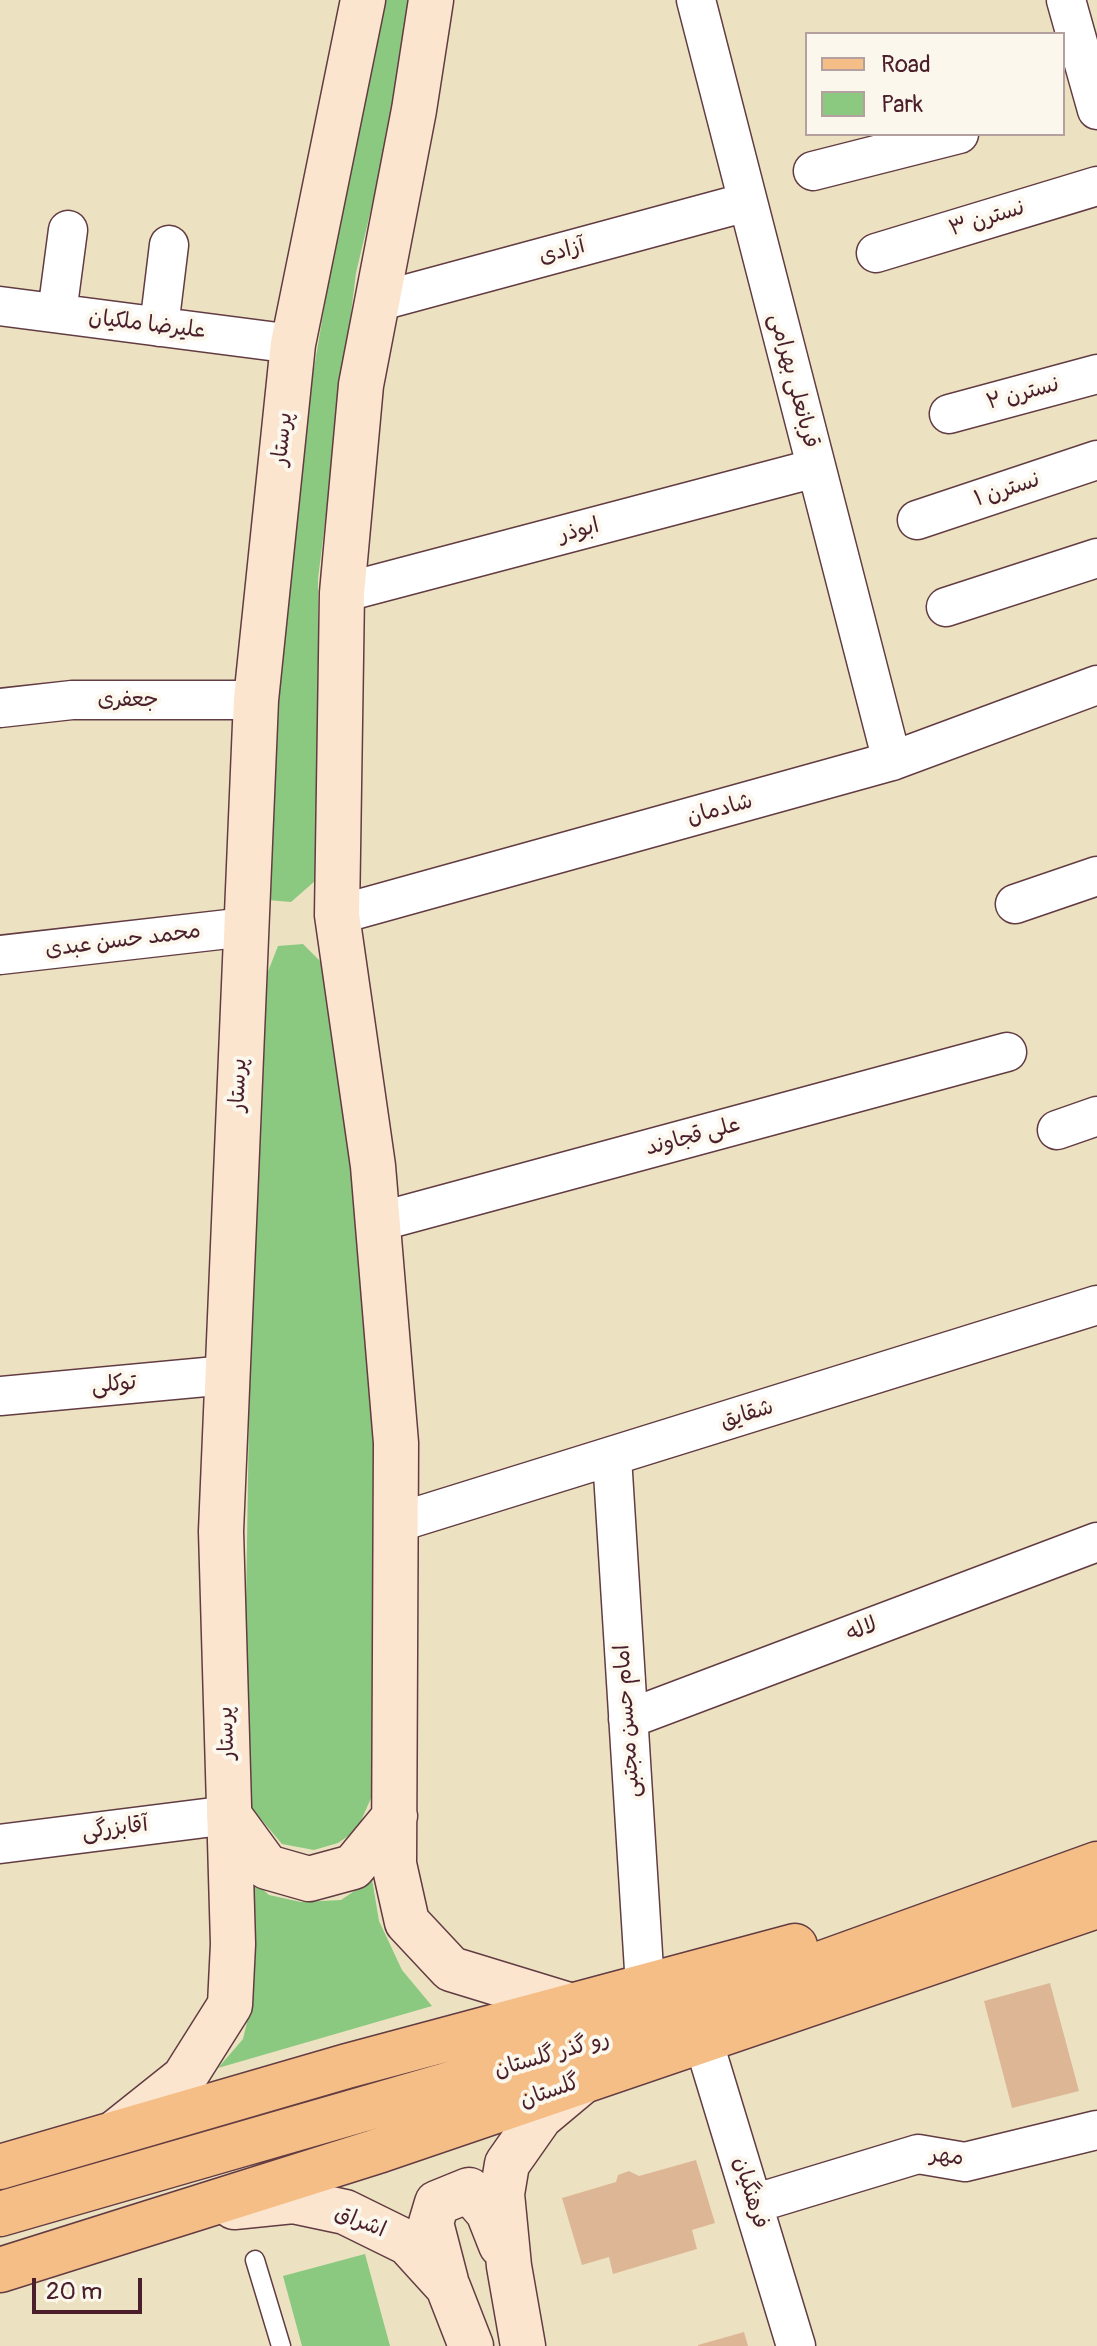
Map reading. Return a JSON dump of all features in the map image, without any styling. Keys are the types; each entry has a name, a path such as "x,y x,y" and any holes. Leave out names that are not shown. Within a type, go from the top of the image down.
{"main road":[{"name":"پرستار","path":"115,2133 184,2078 230,2005 233,1944 221,1531 256,700 293,344 363,0"},
{"path":"431,0 414,110 361,385 342,593 337,915 373,1166 396,1443 394,1864 407,1922 451,1969 572,2006"},
{"path":"229,1815 267,1867 309,1879 353,1867 395,1816"},
{"path":"0,2167 645,1986 1096,1878"},
{"name":"گلستان","path":"0,2270 703,2040 1096,1878"},
{"name":"رو گذر گلستان","path":"0,2214 634,2031 1096,1878"},
{"path":"523,2346 509,2266 502,2194 507,2164 540,2117 583,2081"},
{"path":"448,2287 431,2223 437,2203 469,2190 488,2212 509,2266"},
{"name":"اشراق","path":"188,2211 293,2201 345,2212 408,2243 448,2287 471,2346"}],"street":[{"name":"قربانعلی بهرامی","path":"696,0 892,761"},
{"path":"1066,0 1085,106"},
{"path":"813,171 951,136"},
{"name":"نسترن ۳","path":"876,253 1097,186"},
{"name":"آزادی","path":"377,302 747,202"},
{"path":"57,313 68,230"},
{"path":"159,327 169,245"},
{"name":"علیرضا ملکیان","path":"0,306 293,344"},
{"name":"نسترن ۲","path":"949,414 1097,374"},
{"name":"نسترن ۱","path":"917,520 1097,460"},
{"name":"ابوذر","path":"342,593 816,468"},
{"path":"946,607 1097,558"},
{"name":"شادمان","path":"337,915 892,761 1097,685"},
{"name":"جعفری","path":"0,708 72,700 256,700"},
{"path":"1015,904 1097,876"},
{"name":"محمد حسن عبدی","path":"0,955 246,927"},
{"name":"علی قجاوند","path":"378,1222 1007,1052"},
{"path":"1057,1130 1097,1116"},
{"name":"شقایق","path":"396,1523 1097,1305"},
{"name":"توکلی","path":"0,1396 227,1375"},
{"name":"امام حسن مجتبی","path":"612,1457 645,1986"},
{"name":"لاله","path":"628,1719 1097,1542"},
{"name":"آقابزرگی","path":"0,1844 229,1815"},
{"name":"فرهنگیان","path":"703,2040 796,2346"},
{"name":"مهر","path":"753,2204 918,2154 965,2162 1097,2130"}],"lane":[{"path":"255,2260 281,2346"}],"green space":[{"path":"376,0 411,0 393,116 356,273 318,579 319,805 315,881 291,902 268,900 262,857 292,537 312,380"},
{"path":"303,944 326,967 364,1257 378,1452 375,1789 357,1830 338,1843 314,1850 282,1844 243,1798 252,1221 267,974 278,946"},
{"path":"246,1874 269,1895 301,1902 341,1900 372,1879 379,1921 402,1970 432,2006 218,2068 243,2039 254,1993 254,1944"},
{"path":"365,2254 390,2346 302,2346 283,2276"}],"building":[{"path":"1050,1983 1079,2091 1012,2108 984,2001"},
{"path":"696,2160 715,2223 692,2230 697,2249 613,2274 609,2257 582,2265 562,2198 616,2182 618,2175 629,2171 639,2176"},
{"path":"744,2332 748,2346 698,2346 698,2345"}]}
